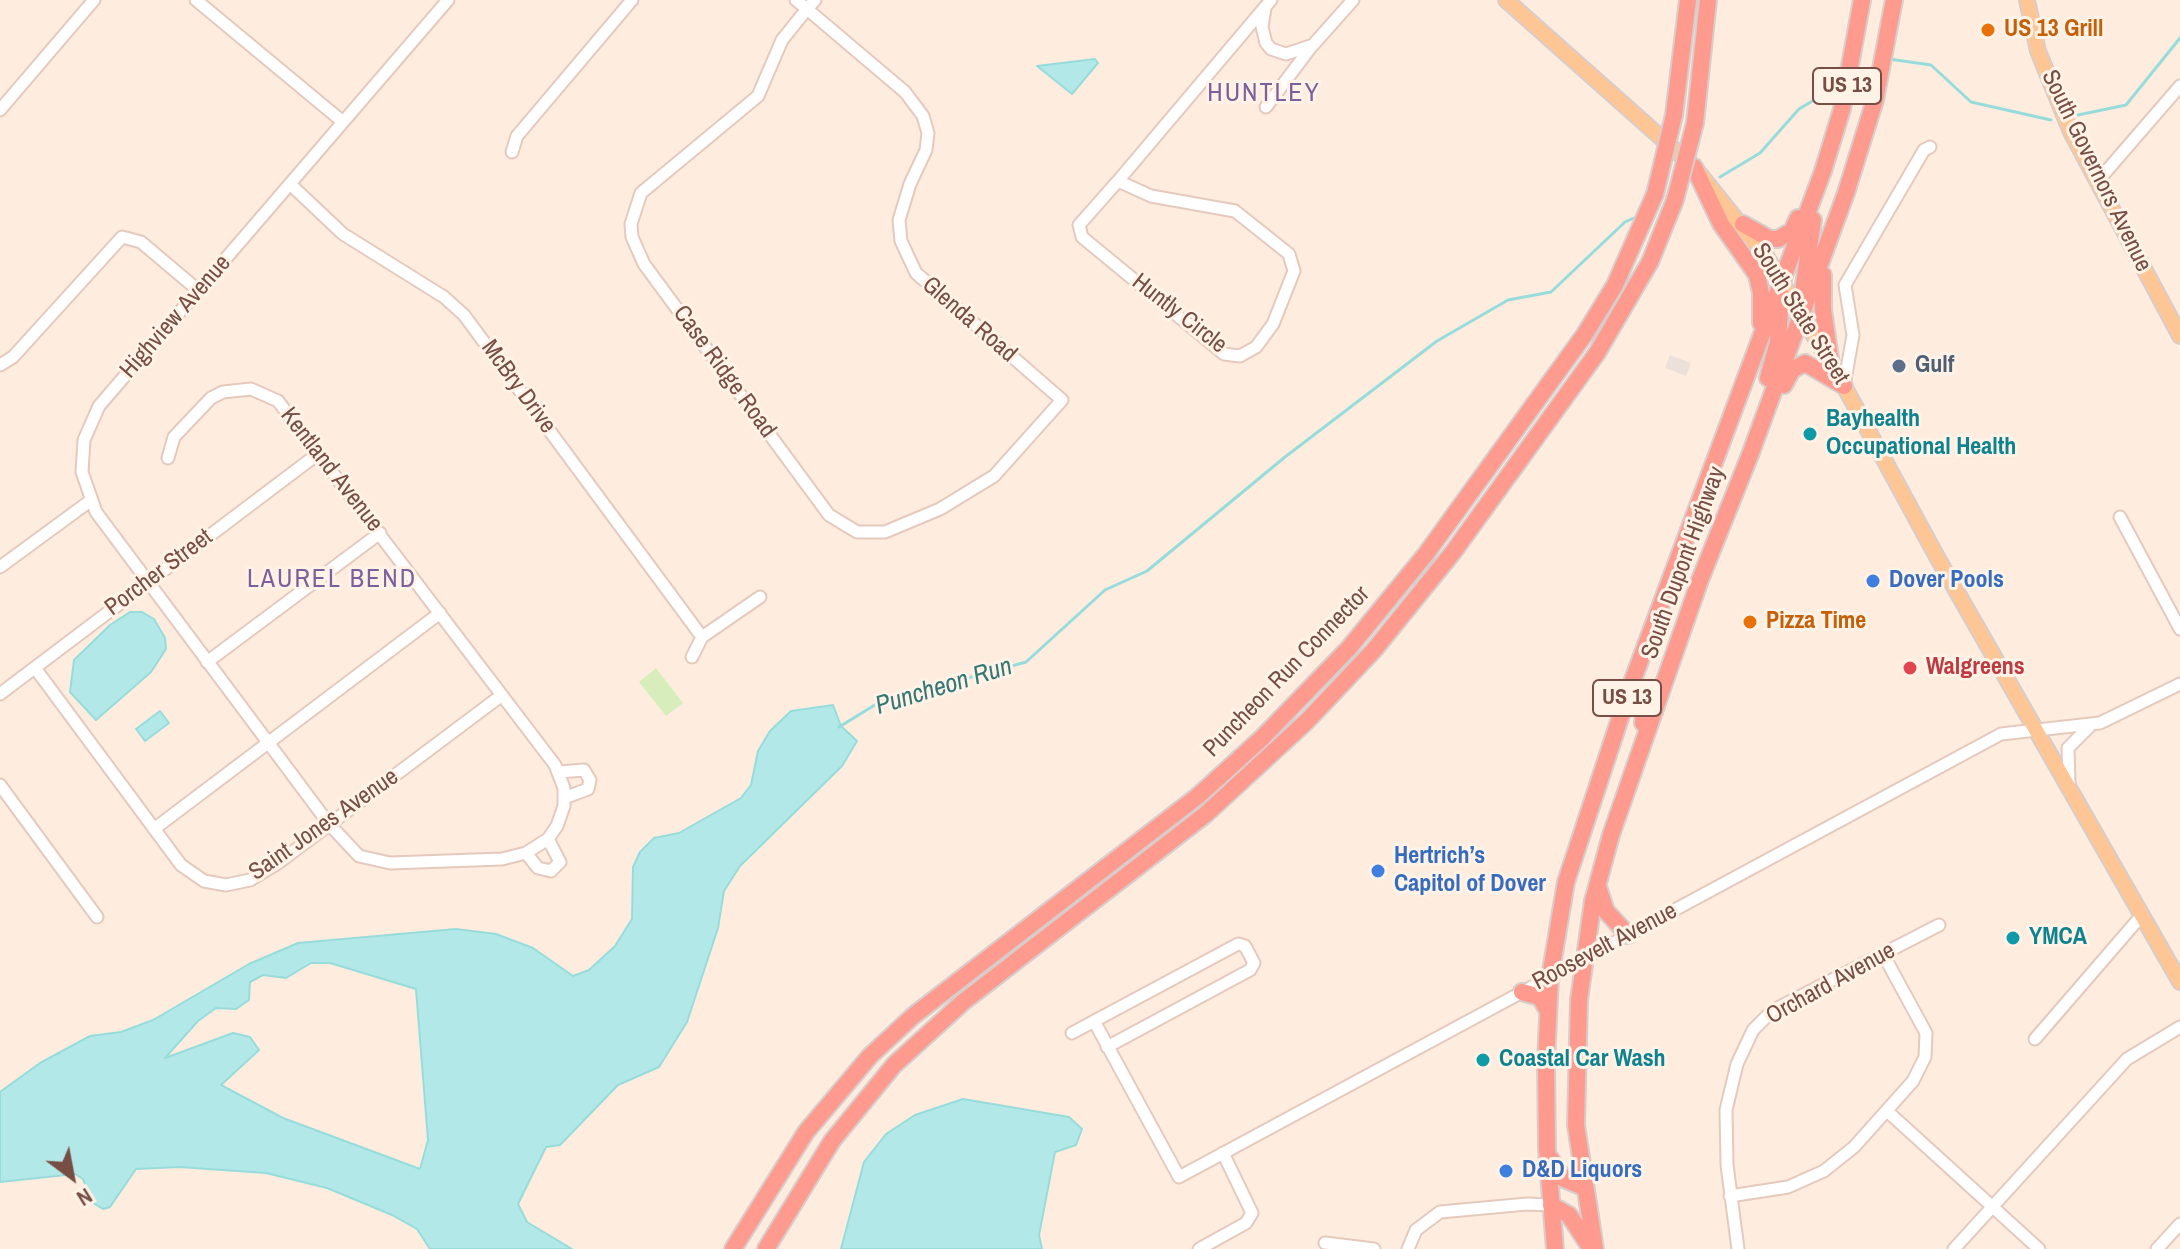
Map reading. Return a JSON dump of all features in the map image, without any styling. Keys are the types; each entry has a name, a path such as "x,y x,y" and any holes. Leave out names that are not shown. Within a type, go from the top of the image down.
{"highway":[{"name":"Puncheon Run Connector","path":"736,1244 806,1132 870,1056 913,1016 1198,796 1272,728 1349,648 1426,554 1570,356 1615,285 1655,194 1674,115 1688,0"},
{"name":"Puncheon Run Connector","path":"766,1249 832,1141 894,1065 963,1002 1148,862 1227,797 1307,721 1374,650 1454,551 1597,353 1650,262 1675,200 1695,123 1708,0"},
{"name":"South Dupont Highway","path":"1555,1249 1547,1149 1548,1011 1566,882 1631,685 1823,171 1842,109 1862,0"},
{"name":"South Dupont Highway","path":"1593,1249 1576,1125 1579,1000 1597,886 1616,820 1700,580 1825,254 1875,100 1894,1"},
{"path":"1743,224 1770,239 1782,238 1792,231 1842,109"},
{"path":"1694,167 1721,224 1757,275 1762,304 1757,346"},
{"path":"1801,317 1804,272 1823,171"},
{"path":"1825,254 1823,310 1831,365"},
{"path":"1700,580 1778,342 1782,282"},
{"path":"1750,455 1796,366 1805,363 1815,366 1844,386"},
{"path":"1616,820 1620,785 1646,714 1645,694 1631,685"},
{"path":"1597,886 1606,911 1628,935"},
{"path":"1553,975 1569,980 1579,1000"},
{"path":"1522,992 1540,997 1548,1011"},
{"path":"1547,1149 1564,1179 1583,1187"},
{"path":"1551,1205 1569,1215 1593,1249"}],"main road":[{"name":"South State Street","path":"1506,0 1694,167 1743,224 1782,282 1844,386 2180,982"},
{"name":"South Governors Avenue","path":"2027,0 2038,51 2071,132 2180,336"}],"street":[{"path":"0,110 94,0"},
{"path":"196,0 343,122"},
{"name":"Highview Avenue","path":"207,662 90,501 82,472 89,424 99,406 448,0"},
{"path":"512,152 517,136 632,0"},
{"name":"Glenda Road","path":"796,0 811,4 905,92 923,116 928,133 926,150 910,184 899,220 901,241 916,273 1062,400"},
{"path":"1266,107 1313,45 1353,0"},
{"name":"Case Ridge Road","path":"811,4 782,40 758,96 641,193 631,224 635,245 644,264 829,515 857,532 894,529 940,509 976,488 1008,462 1062,400"},
{"name":"Huntly Circle","path":"1266,43 1262,27 1268,4"},
{"name":"Huntly Circle","path":"1118,181 1151,196 1235,211 1289,254 1294,271 1273,324 1256,347 1240,356 1224,354 1082,237 1079,225 1268,4"},
{"path":"1232,46 1249,36 1286,54 1313,45"},
{"path":"2097,182 2180,86"},
{"path":"1844,386 1853,335 1845,285 1924,150 1930,147"},
{"name":"McBry Drive","path":"290,184 354,242 444,297 464,315 702,637"},
{"path":"0,365 13,357 122,237 141,242 199,291"},
{"name":"Kentland Avenue","path":"168,458 174,437 200,406 223,392 251,389 278,401 559,772 564,798"},
{"name":"Porcher Street","path":"0,694 319,453"},
{"path":"0,567 90,501"},
{"path":"2120,517 2180,629"},
{"path":"380,533 207,662 345,844 371,861 502,859 526,853 548,839 561,817 564,798 588,789 590,780 584,770 559,772"},
{"path":"692,657 702,637 760,597"},
{"path":"154,829 440,613"},
{"name":"Saint Jones Avenue","path":"35,668 191,874 204,881 226,885 259,875 502,695"},
{"path":"2069,789 2068,748 2092,725 2116,718 2180,684"},
{"name":"Roosevelt Avenue","path":"1107,1047 1179,1177 1992,738 2014,730 2092,725"},
{"path":"0,785 97,917"},
{"path":"526,853 538,868 551,871 560,862 548,839"},
{"path":"2035,1039 2142,915"},
{"name":"Orchard Avenue","path":"1738,1249 1730,1196 1726,1110 1737,1064 1753,1030 1772,1011 1939,925"},
{"path":"1072,1033 1094,1021 1238,944 1245,946 1254,963 1250,970 1107,1047 1094,1021"},
{"path":"1730,1196 1788,1187 1824,1171 1854,1147 1921,1068 1927,1045 1920,1019 1883,954"},
{"path":"1954,1249 2127,1059 2180,1027"},
{"path":"1887,1111 2039,1249"},
{"path":"1206,1247 1246,1223 1252,1213 1223,1153"},
{"path":"1408,1249 1416,1230 1440,1212 1527,1204 1551,1205"},
{"path":"2157,1249 2180,1224"},
{"path":"1325,1243 1374,1249"}],"shaded area":[{"path":"1670,355 1691,363 1686,376 1665,368"}],"green space":[{"path":"656,668 683,703 666,716 639,682"}],"water":[{"path":"1095,59 1098,63 1072,94 1037,66"},
{"path":"130,612 142,612 154,619 165,638 166,649 151,672 96,720 70,692 74,660 110,625"},
{"path":"833,705 841,726 857,741 842,766 740,866 724,891 718,928 687,1022 659,1067 618,1085 560,1145 546,1147 518,1204 527,1222 572,1249 430,1249 417,1229 392,1215 327,1188 266,1173 179,1167 136,1169 110,1207 103,1209 93,1203 83,1179 75,1174 0,1182 0,1092 40,1063 90,1036 121,1032 153,1020 249,964 298,943 456,929 496,934 533,948 573,976 589,970 615,946 632,919 633,867 640,852 654,838 679,833 741,798 751,785 758,751 770,731 791,711","holes":["311,963 330,963 416,989 428,1140 420,1169 283,1118 221,1085 259,1050 250,1037 233,1033 165,1058 198,1021 216,1008 236,1009 249,1000 250,982 263,975 286,978"]},
{"path":"160,711 169,723 145,741 136,729"},
{"path":"963,1099 1069,1117 1082,1129 1076,1145 1055,1152 1039,1235 1042,1249 841,1249 864,1162 886,1134 915,1115"}],"waterway":[{"name":"Puncheon Run","path":"2078,115 2126,105 2180,38"},
{"name":"Puncheon Run","path":"1889,59 1931,65 1971,102 2051,120"},
{"name":"Puncheon Run","path":"1720,177 1760,153 1799,109 1839,85"},
{"name":"Puncheon Run","path":"839,727 878,703 1026,662 1105,590 1147,571 1285,457 1437,341 1508,300 1551,292 1625,222 1634,218"}],"place":[{"name":"US 13 Grill","path":"1988,30"},
{"name":"Gulf","path":"1899,366"},
{"name":"Bayhealth Occupational Health","path":"1810,434"},
{"name":"Dover Pools","path":"1873,581"},
{"name":"Pizza Time","path":"1750,622"},
{"name":"Walgreens","path":"1910,668"},
{"name":"Hertrich’s Capitol of Dover","path":"1378,871"},
{"name":"YMCA","path":"2013,938"},
{"name":"Coastal Car Wash","path":"1483,1060"},
{"name":"D&D Liquors","path":"1506,1171"}],"district":[{"name":"HUNTLEY","path":"1264,94"},
{"name":"LAUREL BEND","path":"332,580"}]}
